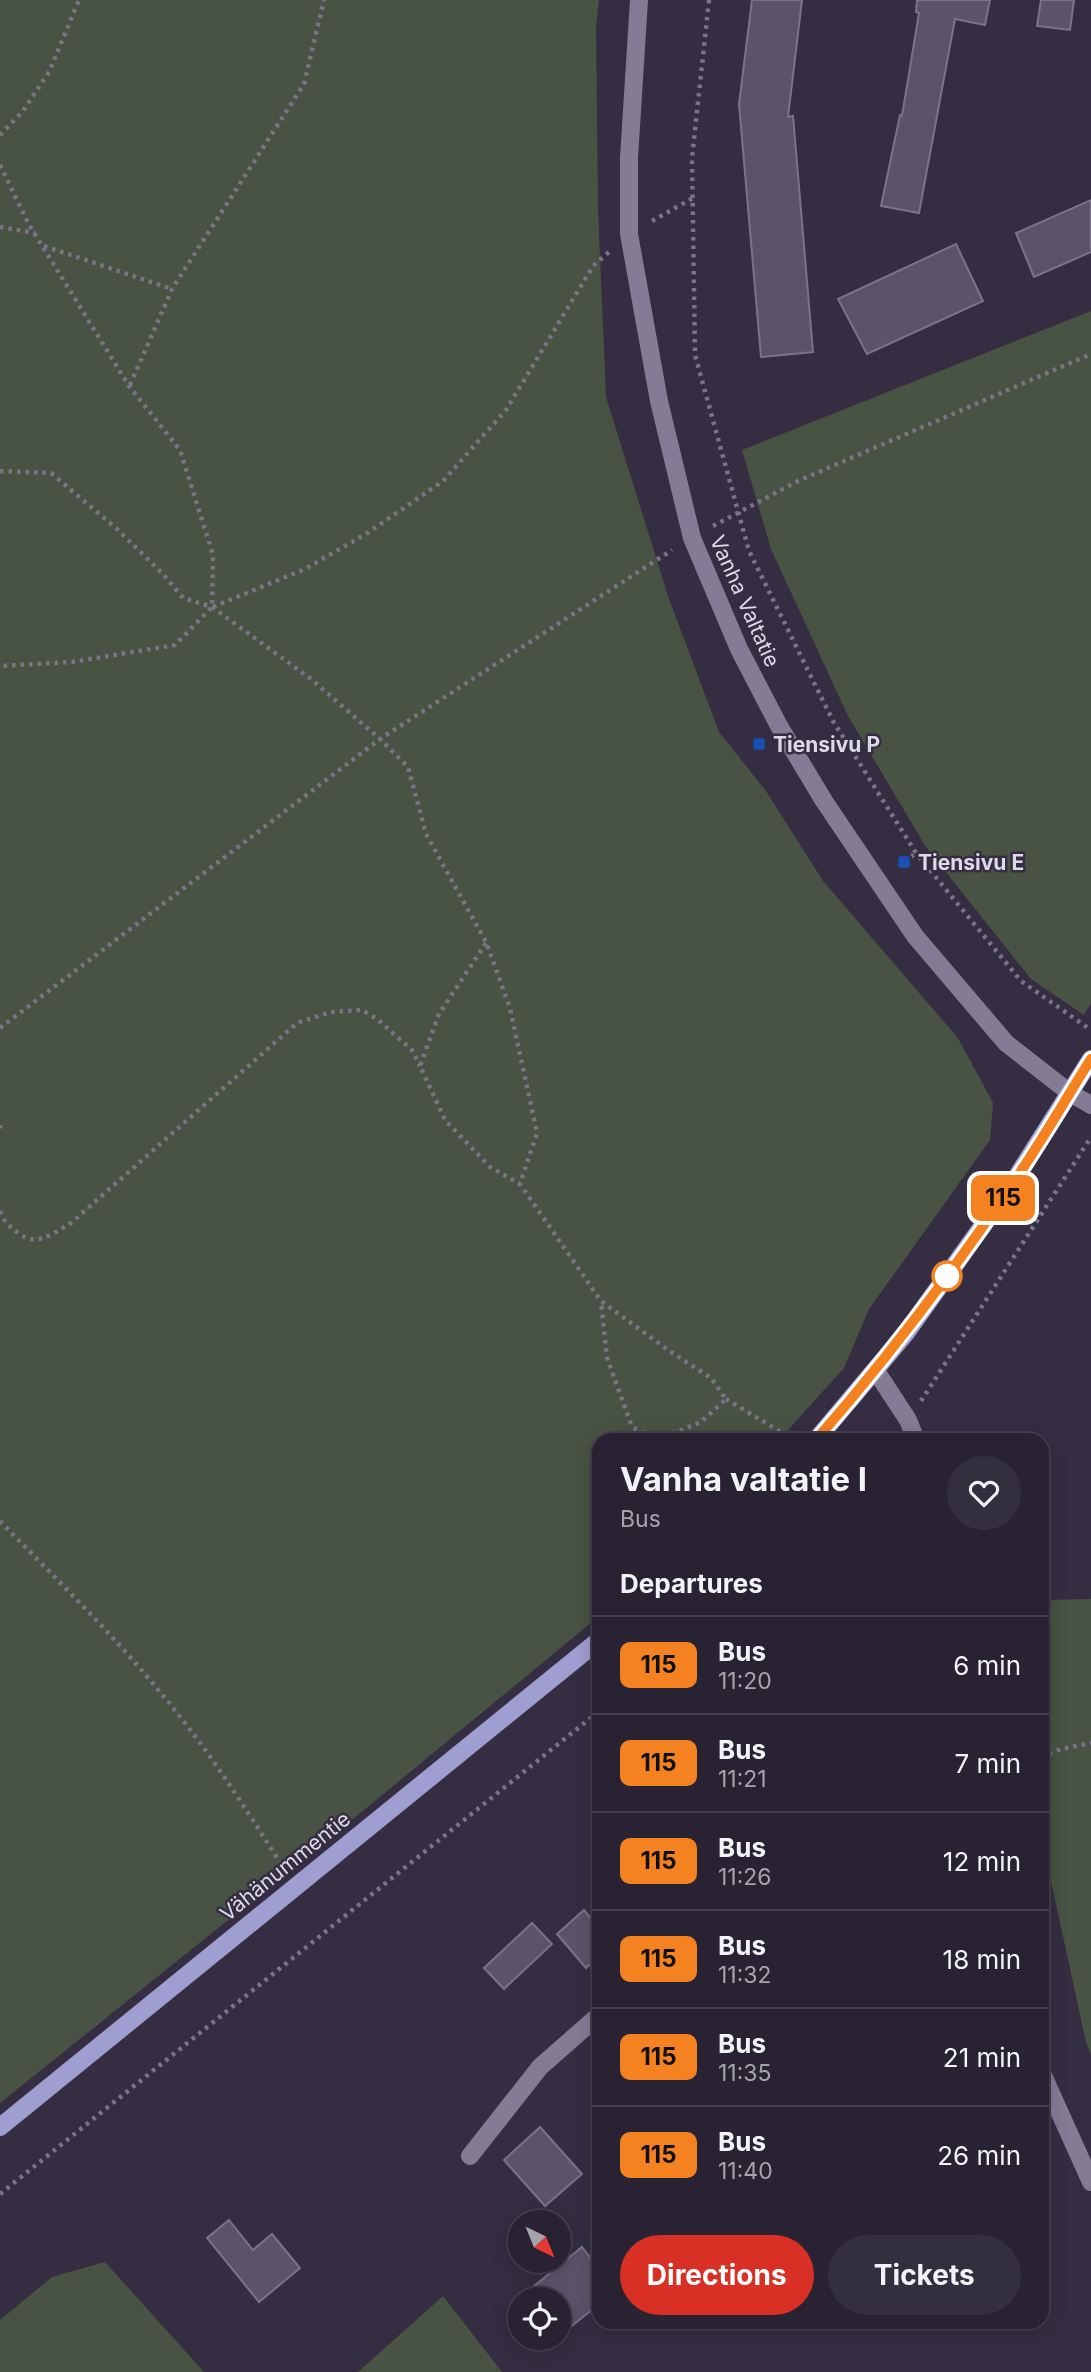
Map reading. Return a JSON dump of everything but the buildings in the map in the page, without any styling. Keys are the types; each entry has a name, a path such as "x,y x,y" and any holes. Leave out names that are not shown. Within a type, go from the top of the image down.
{"main road":[{"path":"822,1433 876,1371 1009,1189 1091,1059"},
{"name":"Vähänummentie","path":"0,2127 592,1646"}],"street":[{"name":"Vanha Valtatie","path":"639,0 629,158 629,234 659,401 692,538 739,649 779,726 824,801 915,936 1006,1043 1070,1093 1091,1105"},
{"path":"876,1371 908,1420 913,1433"},
{"path":"470,2156 540,2067 592,2021"},
{"path":"1049,2089 1091,2182"}],"path":[{"path":"0,135 23,111 49,72 79,0"},
{"path":"129,386 172,289 304,85 324,0"},
{"path":"709,0 692,158 695,355 749,551 833,721 916,853 1021,981 1091,1030"},
{"path":"0,165 36,233 129,386 180,450 213,555 212,607"},
{"path":"0,666 72,662 175,645 212,607 305,569 369,532 443,481 506,410 593,266 629,234 693,198"},
{"path":"0,228 36,233"},
{"path":"44,246 172,289"},
{"path":"0,1028 380,739 692,538 798,481 1091,354"},
{"path":"0,471 51,473 117,529 163,573 183,598 212,607 311,679 408,767 426,834 486,942 510,1008 537,1133 520,1184"},
{"path":"904,862 916,853"},
{"path":"420,1066 439,1014 486,942"},
{"path":"0,1211 4,1222 26,1239 43,1239 71,1223 297,1023 331,1012 362,1010 377,1018 412,1051 445,1120 490,1167 520,1184 601,1301 668,1350 711,1377 726,1399 782,1433"},
{"path":"908,1420 1091,1137"},
{"path":"601,1301 607,1358 632,1427 644,1433"},
{"path":"674,1433 701,1422 726,1399"},
{"path":"0,1521 107,1631 180,1717 235,1791 296,1888"},
{"path":"0,2194 592,1717"},
{"path":"1049,1754 1091,1743"}],"green space":[{"path":"0,0 599,0 596,26 598,209 606,397 669,599 719,732 766,791 823,881 958,1038 993,1103 990,1140 869,1309 844,1368 785,1433 592,1433 592,1622 318,1848 0,2103"},
{"path":"1091,311 1091,1003 1084,1015 1031,979 926,847 848,716 771,549 742,450"},
{"path":"1091,1599 1091,2054 1086,2042 1049,1872 1049,1600"},
{"path":"105,2262 204,2372 0,2372 0,2320 52,2277"},
{"path":"443,2296 502,2372 358,2372"}],"bus line":[{"name":"115","path":"822,1433 906,1333 1009,1189 1091,1059"}],"place":[{"name":"Tiensivu P","path":"759,744"},
{"name":"Tiensivu E","path":"904,862"}]}
